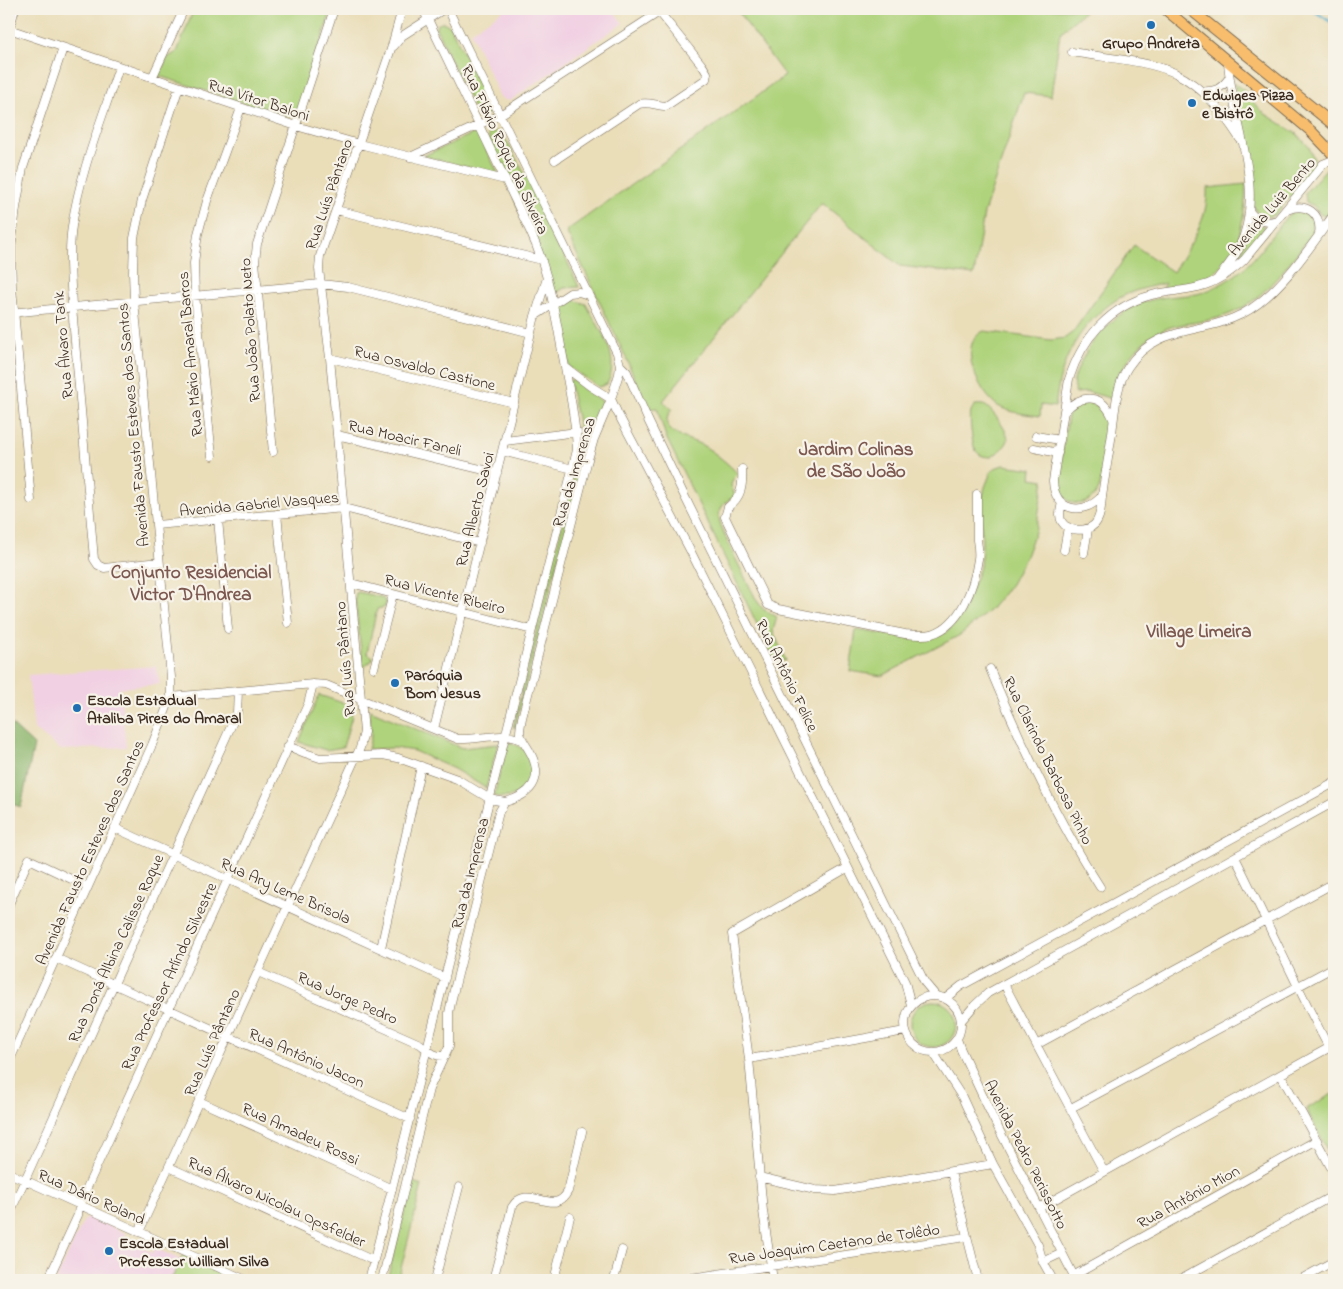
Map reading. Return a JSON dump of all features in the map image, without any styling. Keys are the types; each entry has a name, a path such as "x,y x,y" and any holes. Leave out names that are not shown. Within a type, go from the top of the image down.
{"main road":[{"path":"1165,9 1311,131 1333,156"},
{"path":"1190,9 1334,125"}],"street":[{"path":"9,30 16,9"},
{"path":"152,78 184,9"},
{"name":"Rua João Polato Neto","path":"273,452 254,262 258,244 334,9"},
{"name":"Rua Luís Pântano","path":"139,1232 356,756 364,732 330,358 321,284 320,256 391,49 402,9"},
{"name":"Rua Flávio Roque da Silveira","path":"423,9 533,237 542,260 554,305"},
{"name":"Rua Luís Pântano","path":"391,49 402,36 444,9"},
{"name":"Rua Flávio Roque da Silveira","path":"448,9 588,295"},
{"path":"410,157 480,126 500,115 660,10 702,65 707,73 706,79 666,106 646,102 639,104 555,160"},
{"path":"417,27 435,34"},
{"name":"Rua Vítor Baloni","path":"9,30 296,126 359,144 506,180"},
{"path":"31,500 11,313 11,250 23,168 63,48"},
{"path":"1072,52 1160,68 1176,74 1202,90 1217,106 1242,143"},
{"path":"1215,281 1230,263 1238,249 1244,234 1249,211 1250,187 1229,78 1228,62"},
{"name":"Rua Álvaro Tank","path":"119,67 81,180 72,227 70,266 72,307 94,559 98,565 104,568 159,562"},
{"path":"1202,90 1212,92 1219,89 1229,78"},
{"name":"Avenida Fausto Esteves dos Santos","path":"9,1062 12,1047 56,958 116,828 171,696 171,677 134,301 133,272 134,238 142,200 179,87"},
{"name":"Rua Mário Amaral Barros","path":"212,456 195,295 194,264 198,234 207,202 241,108"},
{"name":"Avenida Luiz Bento","path":"1068,527 1062,521 1060,513 1062,502 1056,496 1054,489 1058,454 1074,363 1090,336 1113,312 1133,301 1152,294 1199,287 1231,272 1244,260 1286,211 1323,164 1333,156"},
{"path":"1286,211 1300,207 1307,208 1314,213 1320,228 1318,236"},
{"path":"336,210 542,260"},
{"path":"1249,211 1261,221 1278,220"},
{"path":"1064,550 1068,527 1078,530 1088,529 1100,517 1120,387 1127,368 1140,352 1156,340 1174,333 1221,323 1243,314 1262,300 1280,284 1334,214"},
{"name":"Rua Alberto Savoi","path":"434,729 535,316 547,278"},
{"path":"11,313 321,284 348,287 531,333"},
{"path":"535,316 570,293 579,292 588,295 617,353 620,365"},
{"name":"Rua da Imprensa","path":"369,1280 577,450 577,432 554,305"},
{"name":"Rua Osvaldo Castione","path":"330,358 514,403"},
{"name":"Rua da Imprensa","path":"382,1280 428,1091 449,1046 449,1013 452,998 499,812 505,802 517,799 528,793 535,779 535,763 531,752 522,740 520,732 522,718 584,472 594,439 611,399 620,365"},
{"name":"Rua Antônio Felice","path":"620,365 627,372 678,483 921,974 936,996"},
{"path":"565,367 611,399"},
{"path":"1064,412 1071,404 1088,398 1103,403 1114,421"},
{"name":"Rua Antônio Felice","path":"611,399 691,552 905,982 911,1005"},
{"path":"505,441 577,432"},
{"name":"Rua Moacir Faneli","path":"337,435 497,472"},
{"path":"1036,436 1060,440"},
{"path":"1034,448 1058,454"},
{"path":"502,451 573,468"},
{"path":"742,469 742,482 737,500 728,506 725,517 768,605 778,609 922,636 932,634 951,623 962,606 973,581 978,558 977,494"},
{"path":"1062,502 1069,507 1085,508 1095,504 1102,496"},
{"name":"Avenida Gabriel Vasques","path":"156,525 344,508 480,543"},
{"path":"277,514 288,623"},
{"path":"218,519 228,629"},
{"path":"1084,553 1088,529"},
{"name":"Rua Vicente Ribeiro","path":"351,583 532,630"},
{"name":"Rua Luís Pântano","path":"374,668 394,594"},
{"name":"Rua Clarindo Barbosa Pinho","path":"990,669 1006,709 1053,807 1100,887"},
{"path":"171,696 313,684 326,685 458,739 472,740 507,735 522,740"},
{"name":"Rua Professor Arlíndo Silvestre","path":"48,1280 78,1215 79,1205 308,704 313,684"},
{"name":"Rua Doná Albina Calisse Roque","path":"9,1215 237,713 238,691"},
{"path":"288,746 320,758 391,756 457,779 490,799 505,802"},
{"path":"381,948 421,766"},
{"path":"946,998 961,986 1334,783"},
{"path":"962,1021 988,993 1334,802"},
{"name":"Rua Ary Leme Brisola","path":"116,828 445,978"},
{"path":"1039,1208 1332,1047 1297,987 1235,857"},
{"path":"9,904 29,859 88,887"},
{"path":"773,1280 760,1178 749,1059 732,934 847,868"},
{"path":"1038,1044 1334,883"},
{"name":"Rua Antônio Jacon","path":"56,958 410,1118"},
{"path":"1071,1108 1334,967"},
{"name":"Rua Jorge Pedro","path":"258,972 420,1044 432,1054 445,1056"},
{"path":"1004,984 1038,1044 1104,1172"},
{"path":"927,996 946,998 959,1012 962,1021 961,1030 951,1046 942,1051 923,1051 915,1046 905,1031 906,1013 918,999 927,996"},
{"path":"749,1059 905,1031"},
{"name":"Avenida Pedro Perissotto","path":"957,1039 993,1118 1075,1278"},
{"name":"Avenida Pedro Perissotto","path":"932,1052 962,1097 994,1164 1038,1245 1043,1262 1052,1280"},
{"path":"1280,1075 1334,1173"},
{"name":"Rua Amadeu Rossi","path":"199,1101 392,1189"},
{"path":"494,1280 512,1207 522,1197 528,1196 550,1202 564,1198 568,1191 582,1132"},
{"name":"Rua Antônio Mion","path":"1075,1278 1317,1140"},
{"path":"760,1178 815,1190 835,1191 994,1164"},
{"name":"Rua Álvaro Nicolau Opsfelder","path":"169,1167 374,1261"},
{"path":"951,1172 978,1280"},
{"name":"Rua Dário Roland","path":"9,1174 246,1280"},
{"path":"436,1280 459,1187"},
{"path":"1179,1280 1334,1195"},
{"path":"554,1280 570,1217"},
{"name":"Rua Joaquim Caetano de Tolêdo","path":"677,1280 966,1237"},
{"path":"617,1280 622,1250"},
{"path":"1043,1262 1062,1253"},
{"path":"1299,1280 1334,1261"}],"shaded area":[{"path":"505,9 611,9 623,23 511,100 505,100 500,97 471,32"},
{"name":"Escola Estadual Ataliba Pires do Amaral","path":"156,666 160,684 120,688 126,747 61,750 34,729 28,675"},
{"name":"Escola Estadual Professor William Silva","path":"90,1217 125,1233 126,1240 153,1253 155,1248 181,1260 172,1280 56,1280 84,1220"}],"green space":[{"path":"194,9 332,9 297,114 288,117 159,76 167,58 177,52"},
{"path":"736,9 1087,9 1060,33 1051,96 1024,93 984,213 974,275 900,266 822,203 663,401 672,409 667,424 670,429 682,437 702,445 721,458 738,474 733,479 731,485 735,496 722,507 719,516 720,522 757,601 763,609 777,617 773,631 786,661 774,659 666,437 657,408 647,409 627,360 566,231 785,76"},
{"path":"443,22 450,26 490,105 489,113 486,115 482,115 473,107 436,28 437,25"},
{"path":"1234,83 1247,93 1264,113 1297,134 1309,147 1314,159 1314,169 1275,215 1261,215 1254,206 1252,171"},
{"path":"498,131 502,133 537,196 579,287 564,288 554,293 490,142 488,134"},
{"path":"477,132 499,175 423,156"},
{"path":"1326,169 1334,173 1334,208 1327,216 1321,215 1314,206 1306,202 1305,193"},
{"path":"1246,184 1244,212 1237,240 1232,253 1214,273 1201,280 1187,284 1163,289 1165,283 1137,291 1121,297 1101,312 1084,329 1071,350 1061,376 1055,407 1041,405 1040,416 1008,410 998,406 991,400 984,391 973,368 971,346 975,337 984,331 1051,340 1065,338 1073,332 1134,245 1173,272 1197,232 1205,211 1207,188"},
{"path":"1299,211 1311,219 1313,233 1272,284 1253,301 1227,315 1211,320 1179,325 1155,334 1135,350 1128,360 1113,396 1109,398 1089,392 1076,393 1074,390 1075,375 1080,364 1093,342 1110,323 1131,308 1143,303 1160,298 1197,294 1212,289 1234,276 1263,248 1287,216 1292,212"},
{"path":"1250,220 1265,227 1237,261 1245,243"},
{"path":"568,298 586,304 607,343 612,363 611,374 607,384 599,387 569,367 560,303"},
{"path":"572,379 602,401 603,405 593,427 582,464 515,728 513,727 581,447 569,381"},
{"path":"1087,403 1102,409 1109,423 1100,486 1090,500 1077,504 1065,498 1060,491 1058,482 1068,416 1076,407"},
{"path":"975,405 984,405 990,409 1008,437 1005,445 991,457 981,455 975,448 970,415"},
{"path":"1004,465 1032,469 1031,478 1044,480 1036,529 1026,556 1011,584 990,610 960,635 882,676 850,671 856,630 922,640 946,632 954,625 963,612 980,567 982,546 981,506 985,487 991,472 997,467"},
{"path":"358,592 381,597 386,604 385,607 377,609 367,653 373,659 363,668 355,598"},
{"path":"319,695 349,705 352,716 343,747 326,750 299,742"},
{"path":"370,710 462,748 498,744 486,788 454,769 414,751 394,748 368,749 371,737"},
{"path":"9,722 34,745 21,807 9,803"},
{"path":"508,742 520,747 528,756 532,766 532,776 528,786 520,793 509,797 494,796"},
{"path":"933,1001 946,1005 952,1011 956,1024 952,1037 946,1043 933,1047 920,1043 914,1037 910,1024 914,1011 920,1005"},
{"path":"1334,1093 1334,1163 1306,1109"},
{"path":"412,1182 422,1185 398,1280 387,1280"},
{"path":"183,1255 238,1280 169,1280 172,1278"}],"waterway":[{"path":"1311,9 1334,24"}],"place":[{"name":"Grupo Andreta","path":"1151,25"},
{"name":"Edwiges Pizza e Bistrô","path":"1192,103"},
{"name":"Paróquia Bom Jesus","path":"395,683"},
{"name":"Escola Estadual Ataliba Pires do Amaral","path":"77,708"},
{"name":"Escola Estadual Professor William Silva","path":"109,1251"}],"district":[{"name":"Jardim Colinas de São João","path":"856,459"},
{"name":"Conjunto Residencial Victor D'Andrea","path":"191,582"},
{"name":"Village Limeira","path":"1199,630"}]}
